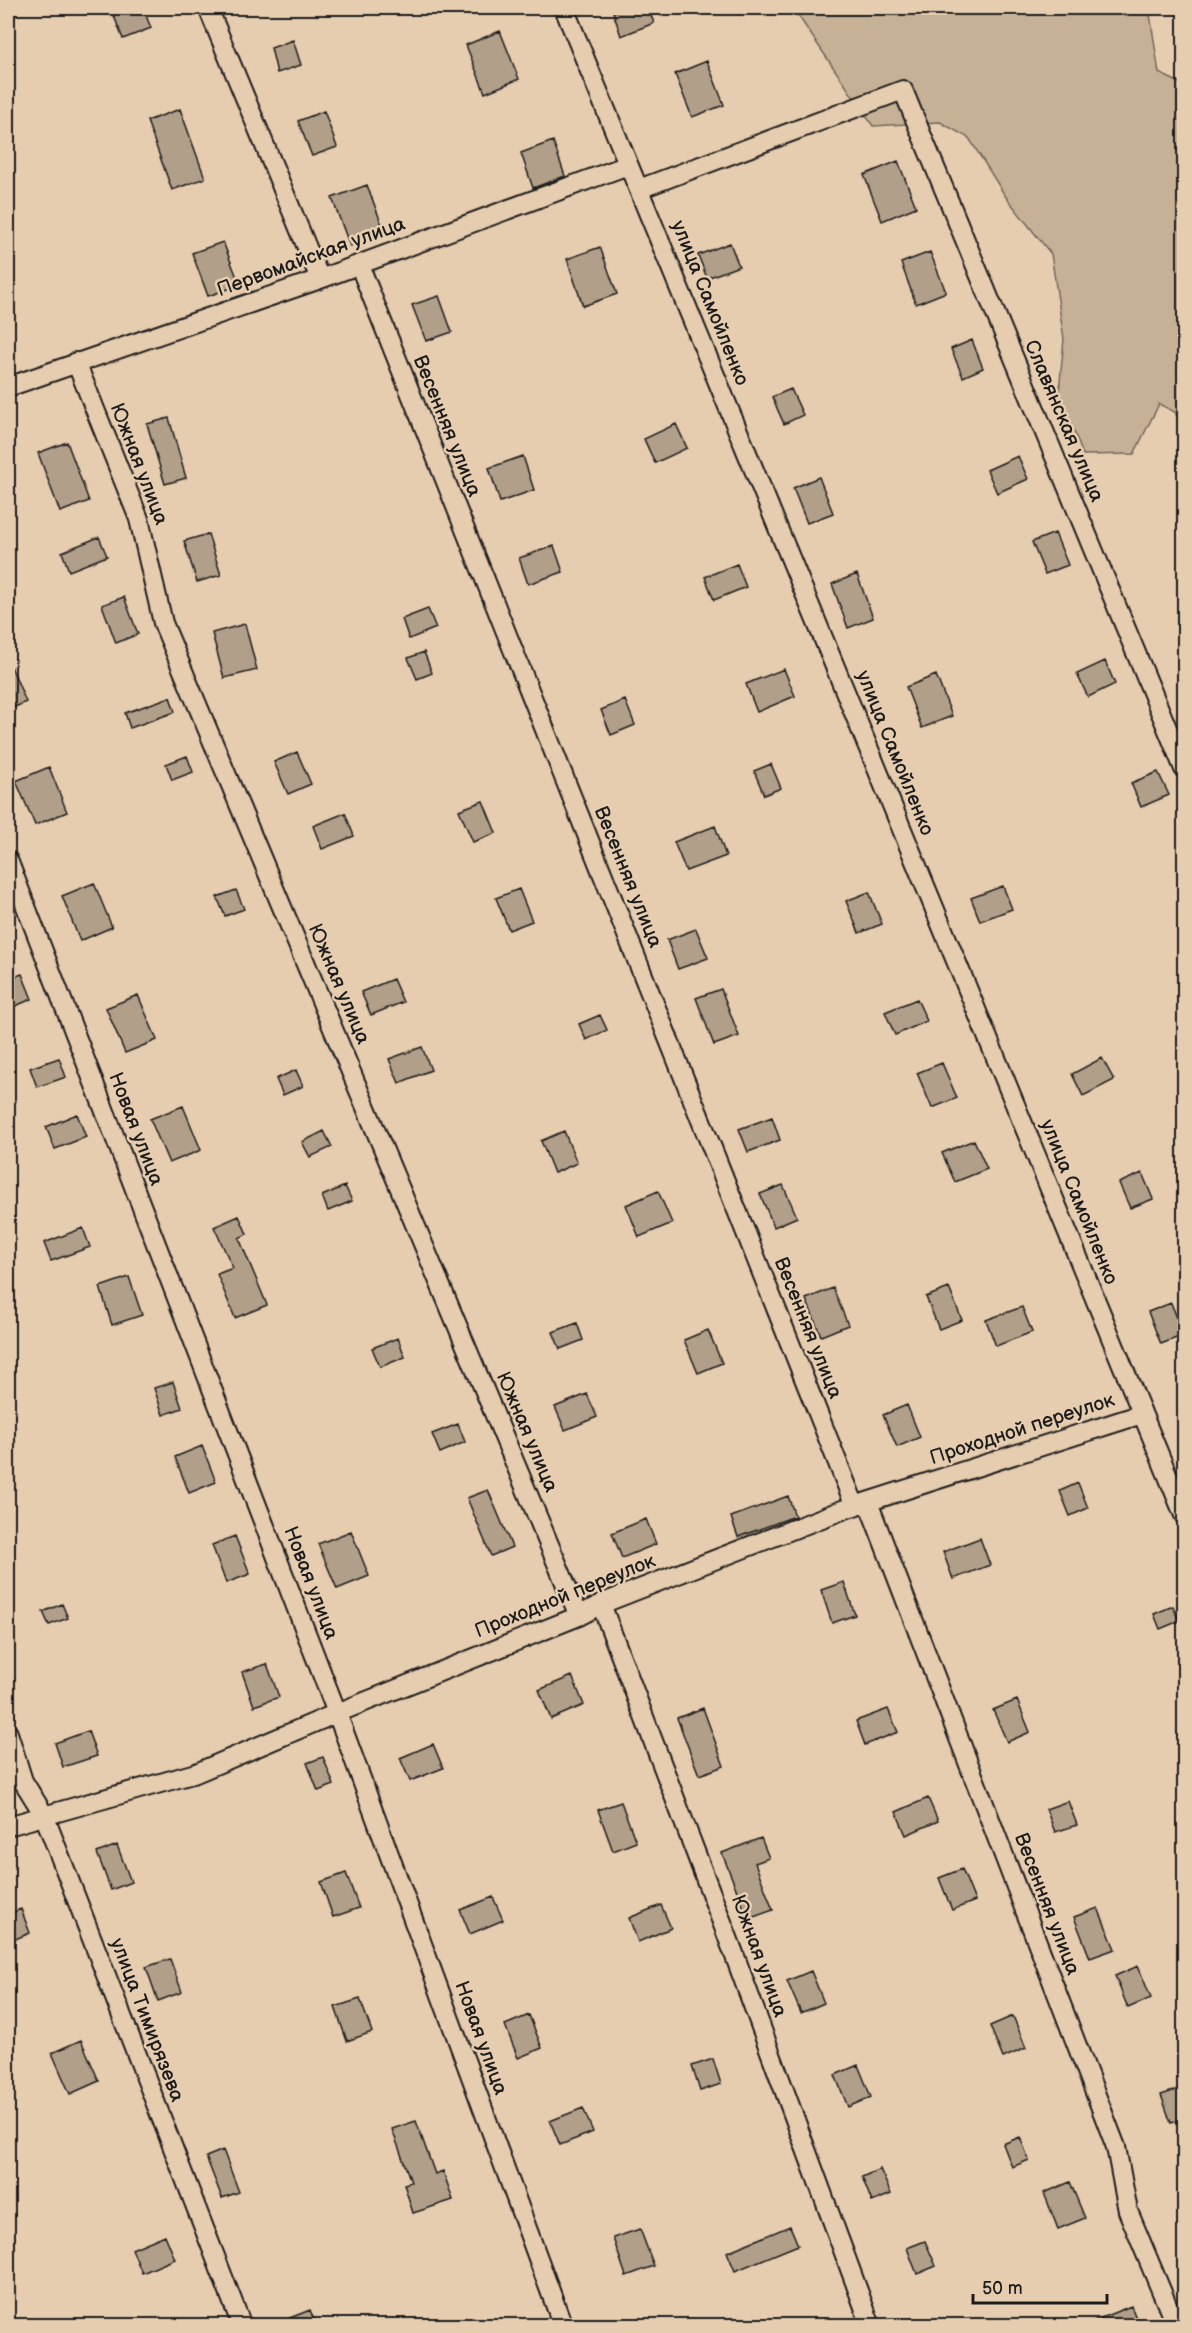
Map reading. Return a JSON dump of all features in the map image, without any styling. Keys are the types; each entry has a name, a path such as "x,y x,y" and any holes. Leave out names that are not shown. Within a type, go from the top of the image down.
{"street":[{"path":"208,8 320,279"},
{"name":"улица Самойленко","path":"564,8 1185,1515"},
{"name":"Славянская улица","path":"639,189 903,90 1185,769"},
{"name":"Первомайская улица","path":"8,387 320,279 628,165"},
{"name":"Весенняя улица","path":"359,264 861,1504 1116,2147 1128,2211 1176,2325"},
{"name":"Южная улица","path":"76,362 139,519 163,623 579,1616"},
{"name":"Новая улица","path":"8,860 337,1713 563,2325"},
{"name":"Проходной переулок","path":"8,1826 196,1773 337,1713 579,1616 601,1604 861,1504 1142,1414"},
{"name":"Южная улица","path":"601,1604 733,1951 871,2325"},
{"name":"улица Тимирязева","path":"8,1732 23,1781 44,1815 242,2325"}],"shaded area":[{"path":"793,8 1149,8 1159,73 1184,85 1184,432 1175,412 1159,404 1134,454 1083,455 1059,392 1064,339 1051,254 1006,197 969,138 940,122 873,126"}],"building":[{"path":"111,8 143,8 151,28 123,39"},
{"path":"625,8 648,8 654,23 621,36 613,12"},
{"path":"500,31 519,79 485,93 466,45"},
{"path":"293,40 301,65 277,73 271,48"},
{"path":"707,61 724,105 692,117 675,74"},
{"path":"180,109 205,178 172,190 147,121"},
{"path":"324,111 337,147 312,156 298,121"},
{"path":"553,141 565,176 533,188 521,153"},
{"path":"898,161 916,207 882,221 864,175"},
{"path":"367,185 385,233 350,246 332,198"},
{"path":"223,242 240,285 208,296 192,253"},
{"path":"730,243 739,266 707,278 698,255"},
{"path":"600,247 617,294 583,306 567,259"},
{"path":"930,252 946,292 916,304 901,263"},
{"path":"439,296 452,332 426,341 412,305"},
{"path":"972,340 983,368 963,377 951,349"},
{"path":"791,389 803,415 784,424 772,397"},
{"path":"169,418 186,478 165,484 147,424"},
{"path":"676,424 687,448 655,463 644,439"},
{"path":"67,442 89,501 60,512 38,453"},
{"path":"523,456 534,490 500,502 489,468"},
{"path":"1018,456 1028,479 997,493 987,470"},
{"path":"819,477 833,513 807,523 793,488"},
{"path":"1055,533 1068,565 1045,574 1032,542"},
{"path":"208,534 221,575 197,582 184,541"},
{"path":"99,537 107,556 69,571 62,552"},
{"path":"554,546 563,572 528,584 519,558"},
{"path":"737,564 746,587 714,600 705,577"},
{"path":"857,574 873,618 848,628 832,584"},
{"path":"124,597 138,634 116,643 102,605"},
{"path":"428,609 436,628 409,639 402,619"},
{"path":"245,624 257,670 224,678 212,633"},
{"path":"424,652 432,673 417,679 408,658"},
{"path":"8,659 26,702 8,710"},
{"path":"1105,661 1115,684 1088,697 1077,674"},
{"path":"784,669 795,696 757,712 746,684"},
{"path":"936,675 952,716 922,728 906,687"},
{"path":"170,697 175,712 130,728 125,713"},
{"path":"625,700 635,725 611,735 601,710"},
{"path":"297,752 311,784 288,794 274,762"},
{"path":"187,756 193,772 172,780 166,764"},
{"path":"771,764 781,788 764,795 754,771"},
{"path":"49,767 67,812 35,825 16,781"},
{"path":"1158,772 1169,795 1141,807 1131,783"},
{"path":"483,801 496,833 473,842 459,810"},
{"path":"345,813 354,836 322,849 313,826"},
{"path":"715,826 726,856 686,871 674,842"},
{"path":"94,883 112,927 80,941 62,896"},
{"path":"1003,886 1012,909 980,921 971,898"},
{"path":"519,889 532,921 509,930 496,898"},
{"path":"236,890 244,909 225,916 217,897"},
{"path":"869,892 882,924 859,933 846,901"},
{"path":"696,929 708,958 678,969 667,940"},
{"path":"22,974 32,999 13,1007 8,992 8,979"},
{"path":"393,979 403,1002 371,1015 361,992"},
{"path":"721,989 739,1036 714,1045 696,998"},
{"path":"138,995 157,1040 125,1053 106,1008"},
{"path":"917,999 927,1021 895,1035 885,1012"},
{"path":"600,1015 607,1030 586,1040 579,1024"},
{"path":"422,1047 431,1070 399,1083 389,1059"},
{"path":"59,1058 66,1077 37,1087 30,1068"},
{"path":"1102,1058 1114,1080 1083,1096 1072,1074"},
{"path":"942,1063 957,1098 932,1108 917,1073"},
{"path":"296,1070 303,1086 283,1095 276,1079"},
{"path":"183,1106 201,1150 169,1163 150,1119"},
{"path":"77,1114 86,1137 55,1149 46,1127"},
{"path":"772,1117 780,1140 748,1152 739,1129"},
{"path":"324,1131 332,1147 310,1157 302,1142"},
{"path":"564,1131 577,1163 554,1173 541,1141"},
{"path":"974,1140 987,1169 955,1182 942,1153"},
{"path":"1142,1173 1153,1199 1130,1208 1119,1183"},
{"path":"783,1185 797,1217 774,1227 760,1194"},
{"path":"345,1186 352,1201 328,1211 322,1196"},
{"path":"658,1191 672,1223 639,1237 626,1205"},
{"path":"239,1216 247,1234 239,1238 267,1305 235,1318 217,1274 233,1268 214,1227"},
{"path":"83,1228 90,1247 51,1261 44,1243"},
{"path":"129,1277 142,1315 112,1325 100,1287"},
{"path":"833,1288 848,1325 821,1336 806,1299"},
{"path":"949,1288 962,1320 939,1329 926,1297"},
{"path":"1171,1303 1184,1335 1161,1344 1148,1312"},
{"path":"1022,1307 1032,1332 996,1346 986,1320"},
{"path":"577,1323 583,1340 560,1349 553,1332"},
{"path":"708,1330 722,1363 698,1373 684,1340"},
{"path":"398,1338 405,1357 380,1367 372,1348"},
{"path":"173,1382 182,1408 163,1415 154,1388"},
{"path":"587,1394 597,1417 565,1430 555,1407"},
{"path":"907,1405 920,1437 897,1447 883,1415"},
{"path":"458,1424 465,1442 440,1453 432,1434"},
{"path":"202,1446 216,1482 189,1493 175,1457"},
{"path":"1078,1483 1088,1508 1070,1516 1060,1491"},
{"path":"488,1490 512,1547 491,1556 467,1498"},
{"path":"788,1496 795,1516 738,1537 731,1517"},
{"path":"646,1519 656,1544 622,1558 612,1533"},
{"path":"351,1531 369,1576 337,1589 318,1544"},
{"path":"235,1536 250,1574 226,1583 212,1545"},
{"path":"980,1538 990,1565 953,1579 943,1552"},
{"path":"844,1582 855,1615 832,1623 821,1590"},
{"path":"62,1604 68,1618 49,1625 43,1612"},
{"path":"1173,1606 1179,1621 1160,1629 1154,1614"},
{"path":"267,1664 279,1697 254,1706 242,1672"},
{"path":"572,1676 584,1705 551,1719 539,1690"},
{"path":"1017,1700 1030,1732 1007,1742 993,1710"},
{"path":"703,1708 724,1766 699,1775 677,1718"},
{"path":"888,1709 898,1732 865,1745 856,1721"},
{"path":"88,1731 97,1756 63,1767 55,1743"},
{"path":"433,1744 443,1768 410,1781 400,1758"},
{"path":"323,1757 334,1785 318,1791 307,1763"},
{"path":"928,1798 938,1821 906,1835 896,1812"},
{"path":"1068,1801 1077,1825 1055,1832 1046,1809"},
{"path":"621,1802 636,1842 613,1851 598,1810"},
{"path":"761,1838 769,1858 755,1863 773,1910 748,1919 722,1853"},
{"path":"117,1845 131,1882 111,1890 97,1853"},
{"path":"962,1869 975,1901 952,1910 939,1878"},
{"path":"346,1873 359,1908 333,1917 321,1882"},
{"path":"493,1897 503,1920 470,1934 460,1910"},
{"path":"661,1905 671,1928 638,1942 629,1918"},
{"path":"1098,1908 1115,1949 1090,1958 1074,1917"},
{"path":"21,1909 30,1933 8,1942 8,1914"},
{"path":"170,1959 182,1992 158,2001 146,1967"},
{"path":"1138,1966 1151,1998 1128,2008 1115,1976"},
{"path":"811,1971 824,2003 801,2013 787,1981"},
{"path":"360,1999 372,2032 347,2041 335,2007"},
{"path":"529,2015 542,2048 518,2058 505,2025"},
{"path":"1013,2016 1026,2048 1003,2058 990,2026"},
{"path":"81,2040 99,2081 70,2094 52,2053"},
{"path":"713,2059 721,2084 700,2091 692,2066"},
{"path":"858,2065 871,2097 848,2107 835,2075"},
{"path":"1185,2087 1185,2119 1171,2123 1161,2095"},
{"path":"583,2108 593,2132 560,2145 550,2121"},
{"path":"416,2121 435,2174 443,2171 453,2200 413,2213 404,2184 411,2182 392,2129"},
{"path":"1020,2137 1029,2160 1012,2167 1003,2144"},
{"path":"223,2150 239,2192 222,2198 206,2157"},
{"path":"880,2169 891,2194 872,2202 862,2177"},
{"path":"1070,2182 1085,2218 1058,2229 1044,2193"},
{"path":"790,2226 798,2245 735,2271 727,2252"},
{"path":"640,2229 654,2266 626,2276 613,2238"},
{"path":"165,2235 175,2259 142,2273 132,2249"},
{"path":"925,2241 936,2266 917,2274 907,2248"},
{"path":"1131,2306 1139,2325 1083,2325"},
{"path":"310,2310 316,2325 272,2325"}]}
